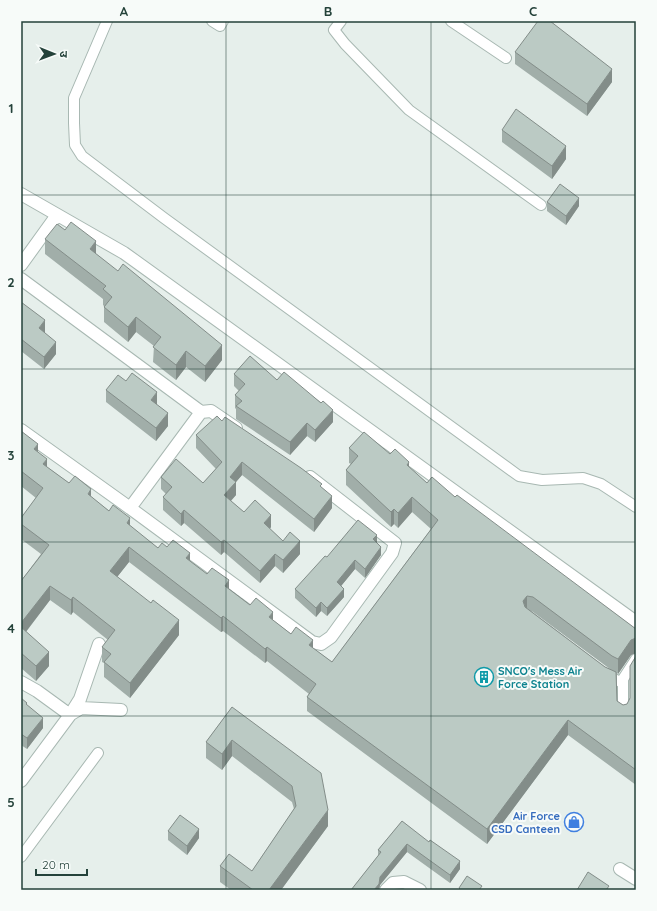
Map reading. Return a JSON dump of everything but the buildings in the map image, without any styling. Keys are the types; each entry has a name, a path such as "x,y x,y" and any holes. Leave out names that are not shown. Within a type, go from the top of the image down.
{"street":[{"path":"21,194 124,253 636,622"},
{"path":"21,266 57,215"},
{"path":"21,279 201,412 211,411 249,436"},
{"path":"130,508 201,412"},
{"path":"21,430 312,642 321,644 331,637 392,553 395,543 299,470"},
{"path":"21,781 70,715 80,699 98,644"},
{"path":"21,682 37,691 70,715"},
{"path":"70,715 81,708 121,710"},
{"path":"620,870 636,879"},
{"path":"386,890 393,883 404,882 420,890"}],"lane":[{"path":"107,21 74,98 75,145 82,156 164,218 519,476 542,480 583,478 601,484 636,507"},
{"path":"212,21 220,26 223,21"},
{"path":"340,21 334,30 345,44 409,110 541,205"},
{"path":"452,21 506,58"},
{"path":"623,714 623,679 636,659"},
{"path":"596,668 609,677 623,683"},
{"path":"21,857 98,754"}],"place":[{"name":"SNCO's Mess Air Force Station","path":"484,677"},
{"name":"Air Force CSD Canteen","path":"574,822"}]}
